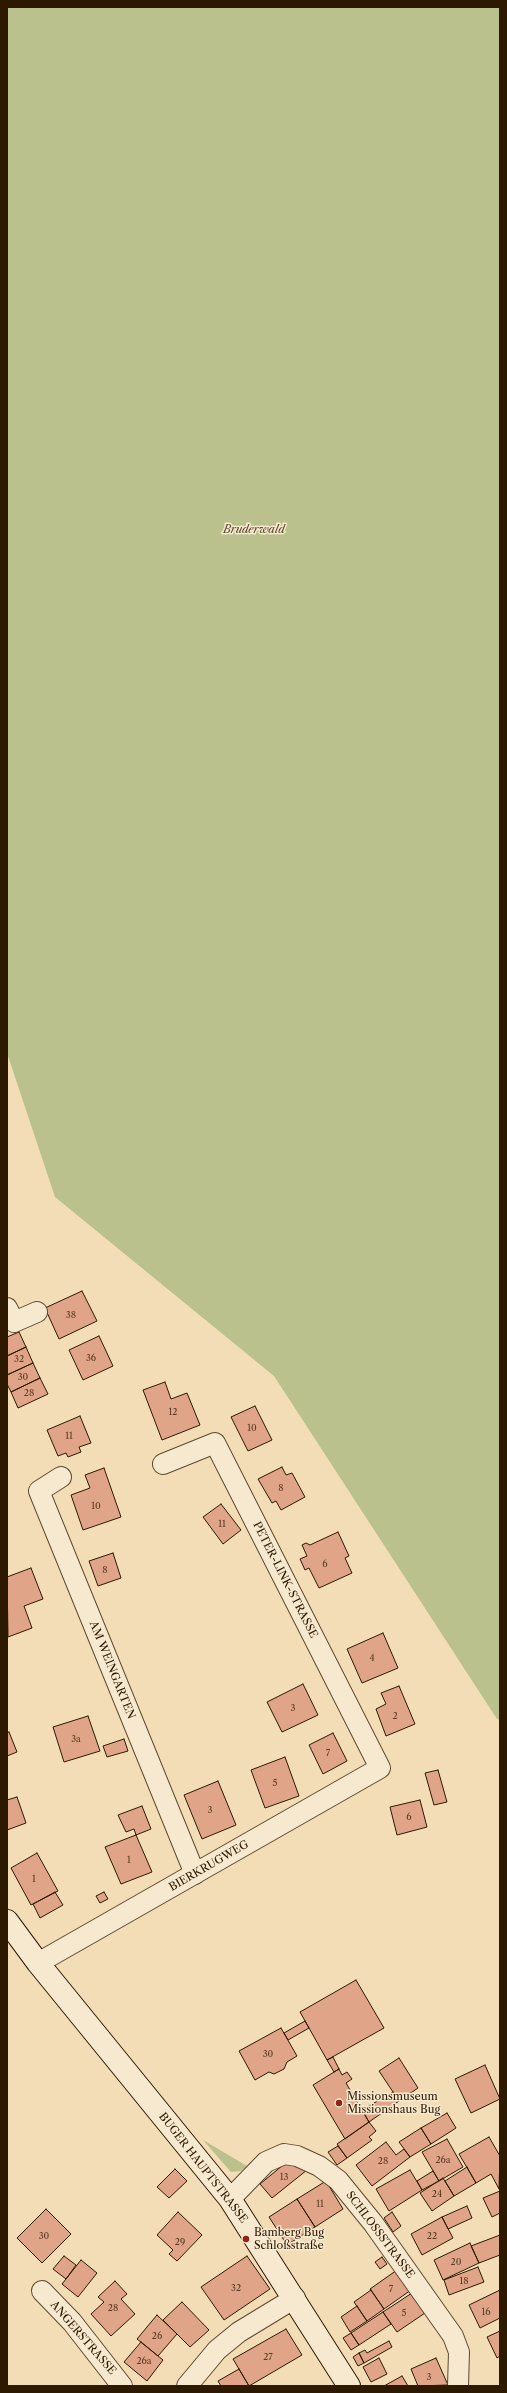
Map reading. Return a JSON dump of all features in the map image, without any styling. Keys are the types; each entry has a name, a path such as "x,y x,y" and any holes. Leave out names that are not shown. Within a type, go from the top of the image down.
{"street":[{"path":"7,1308 14,1322 37,1312"},
{"name":"PETER-LINK-STRASSE","path":"163,1464 215,1443 380,1768"},
{"name":"AM WEINGARTEN","path":"61,1476 39,1491 195,1874"},
{"name":"BIERKRUGWEG","path":"38,1963 380,1768"},
{"name":"BUGER HAUPTSTRASSE","path":"7,1921 38,1963 230,2199 295,2298 349,2386"},
{"name":"SCHLOSSSTRASSE","path":"230,2199 266,2162 284,2154 297,2156 318,2166 338,2180 368,2216 453,2336 459,2352 459,2378"},
{"name":"ANGERSTRASSE","path":"42,2291 77,2328 122,2386"},
{"path":"187,2386 217,2350 239,2332 295,2298"}],"green space":[{"name":"Bruderwald","path":"7,7 500,7 500,1720 497,1719 274,1376 55,1197 7,1053"},
{"path":"203,2140 247,2166 241,2171 231,2172"}],"building":[{"path":"82,1291 97,1321 59,1339 45,1308"},
{"path":"19,1332 26,1347 7,1356 7,1337"},
{"path":"99,1336 113,1366 83,1380 69,1350"},
{"path":"26,1347 33,1363 7,1375 7,1356"},
{"path":"33,1363 40,1378 11,1392 7,1384 7,1375"},
{"path":"40,1378 48,1394 18,1408 11,1392"},
{"path":"165,1382 171,1399 187,1393 200,1425 162,1440 143,1390"},
{"path":"255,1406 272,1440 248,1451 231,1417"},
{"path":"80,1416 91,1443 79,1447 81,1452 68,1457 66,1453 58,1456 47,1430"},
{"path":"282,1467 286,1475 292,1473 305,1497 281,1510 276,1501 272,1503 258,1479"},
{"path":"104,1468 121,1517 83,1530 71,1495 90,1488 85,1475"},
{"path":"221,1504 241,1530 223,1544 203,1517"},
{"path":"338,1532 349,1556 345,1558 352,1573 319,1588 309,1568 305,1570 300,1559 307,1556 302,1545 306,1543 310,1545"},
{"path":"113,1553 121,1578 98,1586 89,1561"},
{"path":"31,1568 43,1599 24,1606 32,1628 8,1637 7,1577"},
{"path":"383,1633 398,1668 362,1683 347,1649"},
{"path":"303,1684 318,1715 282,1732 267,1702"},
{"path":"399,1686 415,1724 386,1736 376,1709 386,1704 381,1693"},
{"path":"88,1716 100,1751 64,1762 53,1727"},
{"path":"9,1732 17,1752 7,1756 7,1733"},
{"path":"333,1733 347,1761 323,1774 309,1745"},
{"path":"124,1739 128,1751 107,1757 103,1746"},
{"path":"285,1757 299,1796 265,1808 251,1770"},
{"path":"438,1770 447,1802 434,1805 425,1773"},
{"path":"218,1781 236,1825 202,1839 184,1795"},
{"path":"17,1797 26,1823 7,1830 7,1800"},
{"path":"420,1800 427,1827 397,1835 390,1807"},
{"path":"142,1806 151,1829 136,1835 134,1829 126,1832 118,1815"},
{"path":"136,1835 152,1872 121,1884 105,1847"},
{"path":"37,1853 58,1891 31,1905 11,1868"},
{"path":"55,1892 63,1905 40,1918 33,1904"},
{"path":"104,1892 108,1899 100,1903 96,1896"},
{"path":"356,1980 384,2028 327,2060 300,2012"},
{"path":"305,2021 309,2028 288,2040 284,2033"},
{"path":"281,2028 297,2056 287,2062 284,2069 274,2074 269,2072 255,2080 239,2051"},
{"path":"333,2057 339,2069 334,2072 327,2060"},
{"path":"399,2058 418,2088 399,2101 379,2071"},
{"path":"485,2065 500,2099 471,2113 455,2079"},
{"path":"339,2069 342,2075 347,2072 352,2079 346,2083 369,2122 345,2139 313,2085"},
{"path":"393,2092 399,2101 369,2122 362,2110"},
{"path":"447,2113 456,2128 431,2144 421,2128"},
{"path":"369,2122 376,2131 369,2137 372,2140 347,2158 337,2144"},
{"path":"421,2128 431,2144 410,2157 399,2142"},
{"path":"489,2137 500,2156 499,2189 491,2174 476,2183 459,2154"},
{"path":"447,2139 463,2167 439,2181 422,2152"},
{"path":"386,2142 396,2155 404,2149 410,2157 372,2186 356,2165"},
{"path":"338,2146 347,2158 337,2165 328,2152"},
{"path":"288,2161 307,2170 272,2198 260,2184"},
{"path":"467,2167 476,2183 454,2196 445,2181"},
{"path":"175,2169 187,2181 169,2198 157,2187"},
{"path":"410,2170 422,2190 389,2211 376,2189"},
{"path":"433,2171 439,2181 422,2190 417,2181"},
{"path":"443,2178 454,2196 432,2211 420,2193"},
{"path":"326,2181 343,2209 315,2227 297,2199"},
{"path":"500,2191 500,2213 492,2217 483,2198"},
{"path":"297,2199 315,2227 287,2245 269,2217"},
{"path":"467,2206 472,2218 448,2229 442,2217"},
{"path":"46,2209 71,2234 42,2263 17,2238"},
{"path":"178,2212 202,2235 177,2261 169,2254 173,2250 157,2235"},
{"path":"392,2212 401,2226 393,2232 384,2218"},
{"path":"442,2217 453,2238 422,2255 411,2234"},
{"path":"500,2235 500,2255 479,2263 471,2246"},
{"path":"470,2243 479,2263 443,2280 434,2260"},
{"path":"64,2256 76,2265 66,2279 53,2269"},
{"path":"247,2256 270,2289 224,2320 201,2287"},
{"path":"382,2257 387,2264 380,2269 375,2262"},
{"path":"81,2260 97,2273 78,2297 62,2284"},
{"path":"478,2267 484,2282 449,2295 444,2280"},
{"path":"397,2270 411,2290 384,2309 370,2289"},
{"path":"115,2281 127,2294 121,2299 135,2314 111,2336 91,2314 104,2302 98,2297"},
{"path":"371,2290 384,2309 367,2321 354,2302"},
{"path":"500,2290 500,2318 480,2328 469,2305"},
{"path":"412,2293 425,2313 397,2332 383,2312"},
{"path":"182,2302 209,2330 190,2347 163,2320"},
{"path":"357,2306 367,2321 350,2332 341,2317"},
{"path":"383,2312 391,2324 359,2345 351,2333"},
{"path":"157,2315 177,2334 158,2356 137,2339"},
{"path":"286,2329 302,2355 249,2386 233,2359"},
{"path":"500,2331 500,2356 497,2358 487,2337"},
{"path":"351,2333 359,2345 351,2350 343,2338"},
{"path":"389,2341 392,2347 364,2363 359,2353 365,2350 367,2353"},
{"path":"141,2342 163,2360 147,2381 124,2362"},
{"path":"359,2353 364,2363 358,2366 353,2357"},
{"path":"379,2358 387,2374 371,2382 363,2367"},
{"path":"436,2358 448,2385 418,2386 411,2369"},
{"path":"239,2369 249,2386 221,2386 218,2381"},
{"path":"402,2376 408,2386 384,2386"}],"place":[{"name":"Missionsmuseum Missionshaus Bug","path":"339,2103"},
{"name":"Bamberg Bug Schloßstraße","path":"246,2239"}]}
